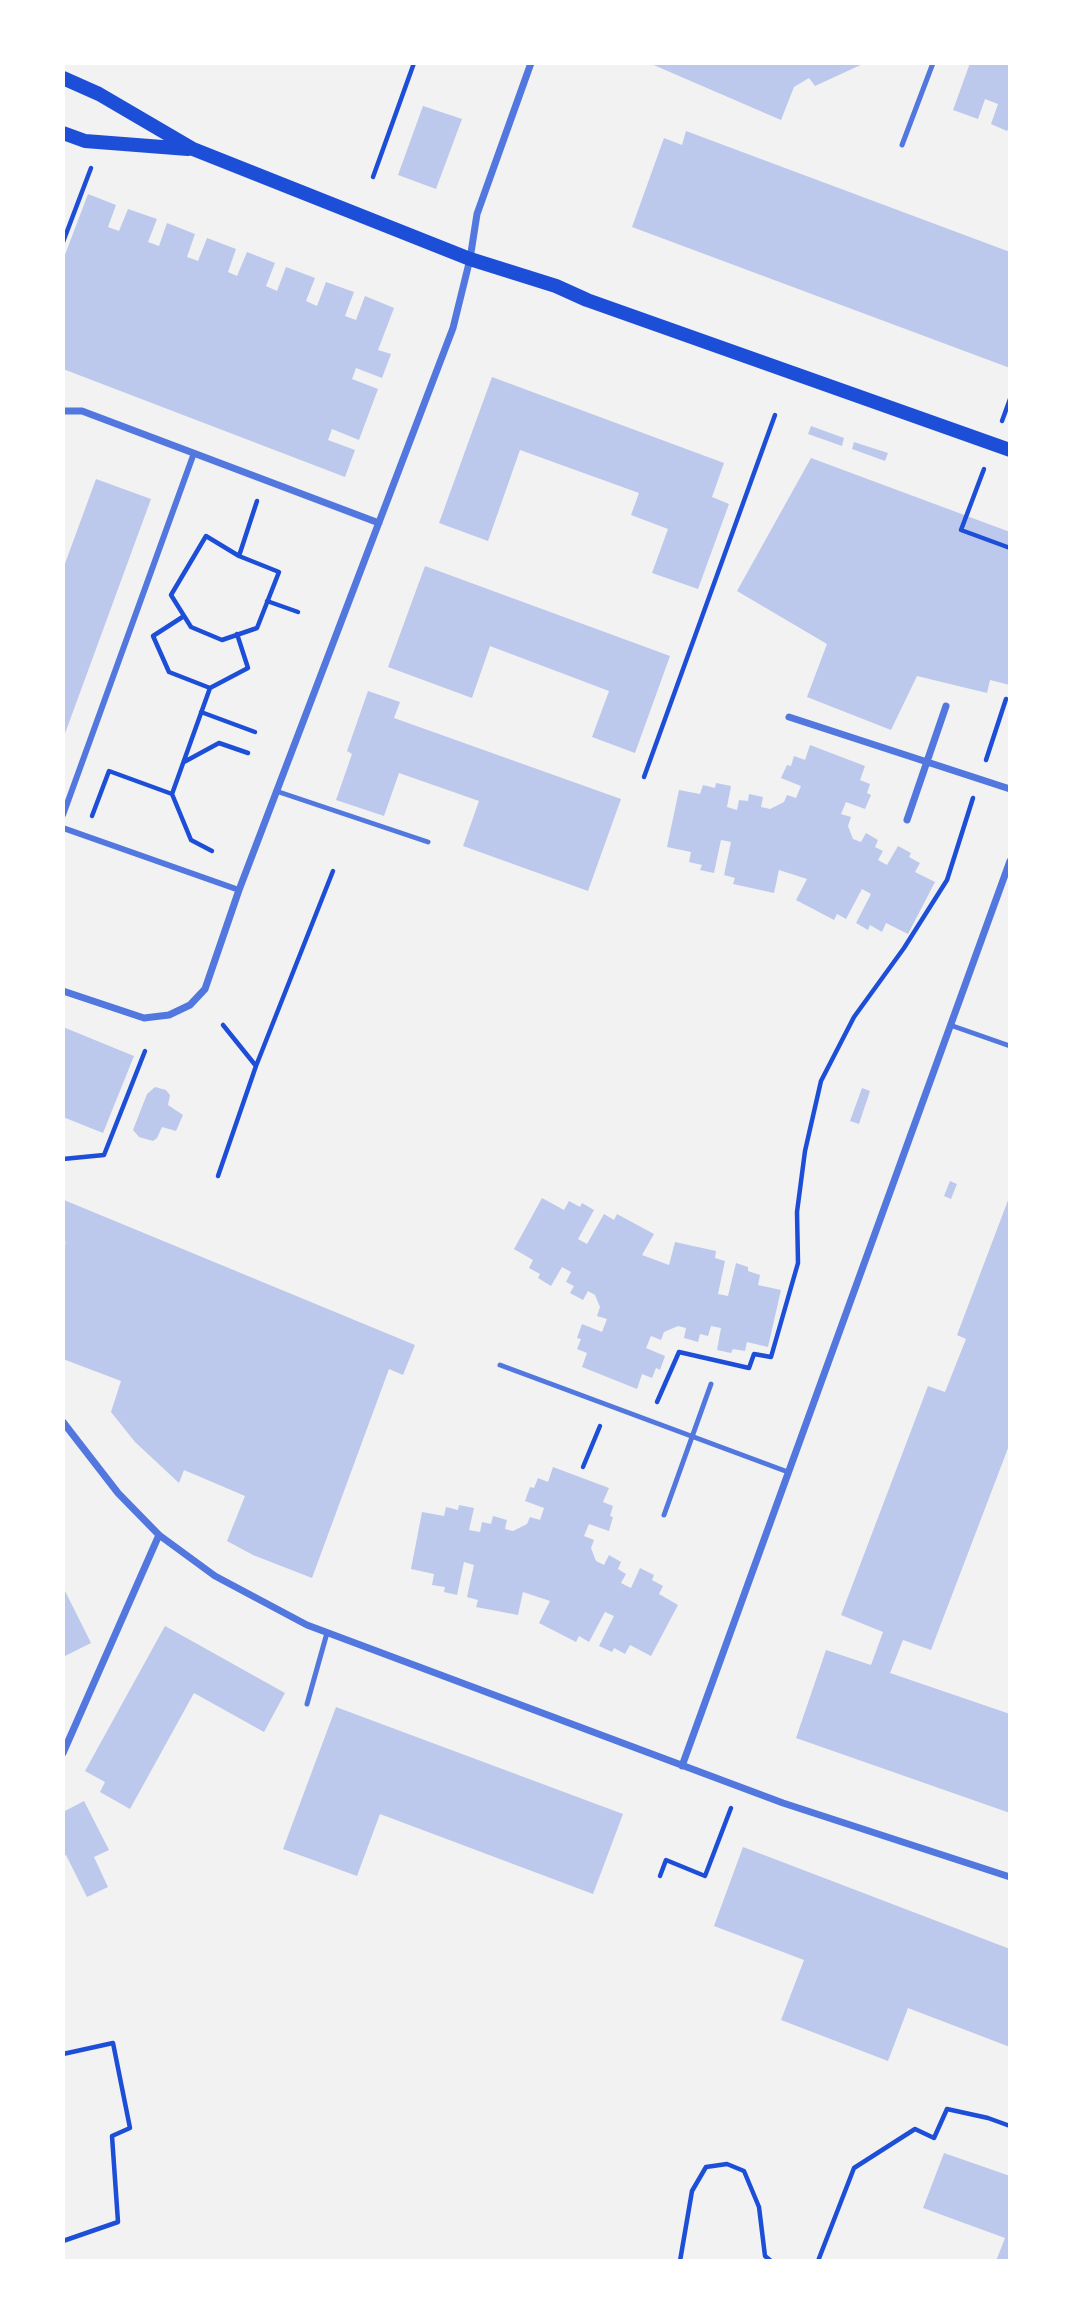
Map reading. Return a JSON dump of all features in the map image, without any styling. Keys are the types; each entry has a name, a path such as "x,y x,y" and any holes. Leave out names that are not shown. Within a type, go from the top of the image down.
{"main road":[{"path":"63,78 99,94 193,149 470,259 556,286 587,300 1010,450"},
{"path":"63,133 85,141 193,149"}],"street":[{"path":"63,991 144,1018 169,1015 190,1005 205,989 276,791 453,328 470,259 477,214 531,63"},
{"path":"63,411 82,411 379,523"},
{"path":"63,815 194,453"},
{"path":"907,820 946,706"},
{"path":"789,717 1010,789"},
{"path":"63,828 239,890"},
{"path":"682,1766 1010,861"},
{"path":"63,1422 118,1493 159,1535 215,1577 307,1625 783,1803 1010,1877"},
{"path":"63,1753 159,1535"}],"lane":[{"path":"902,145 933,63"},
{"path":"276,791 428,842"},
{"path":"950,1025 1010,1046"},
{"path":"500,1365 789,1472"},
{"path":"664,1515 711,1384"},
{"path":"307,1704 327,1633"}],"path":[{"path":"373,177 414,63"},
{"path":"63,242 91,166"},
{"path":"1001,423 1010,399"},
{"path":"644,776 775,415"},
{"path":"988,458 961,530 1010,548"},
{"path":"239,556 255,507"},
{"path":"206,536 239,556 279,572 257,628 222,640 191,628 171,595 206,536"},
{"path":"267,601 298,611"},
{"path":"184,616 153,636 169,672 210,688"},
{"path":"212,851 191,840 172,794 210,688 248,668 237,634"},
{"path":"646,1400 657,1404 679,1352 749,1368 754,1354 771,1357 798,1263 797,1212 803,1163 821,1081 854,1017 904,948 947,880 1006,699"},
{"path":"201,712 255,732"},
{"path":"184,762 219,743 248,753"},
{"path":"86,836 110,771 172,794"},
{"path":"218,1176 256,1066 333,871"},
{"path":"223,1025 256,1066"},
{"path":"63,1160 103,1155 145,1051"},
{"path":"583,1467 609,1405"},
{"path":"660,1876 666,1860 705,1876 731,1807"},
{"path":"63,2054 113,2043 130,2128 113,2136 118,2222 63,2241"},
{"path":"818,2261 854,2168 915,2129 934,2138 947,2109 1010,2126"},
{"path":"680,2261 692,2191 706,2167 727,2164 744,2171 759,2207 765,2256 771,2261"}],"building":[{"path":"649,63 865,63 815,86 809,78 794,87 781,120"},
{"path":"970,63 1010,63 1010,126 1007,131 991,124 998,104 985,99 978,119 953,110"},
{"path":"423,106 462,119 436,189 398,175"},
{"path":"686,131 1010,252 1010,368 632,227 664,138 682,145"},
{"path":"88,194 116,205 108,227 119,231 128,209 157,219 148,242 159,246 167,223 195,234 187,257 198,261 207,238 236,249 228,272 237,276 247,252 275,263 266,286 277,291 286,267 315,278 306,301 317,306 326,282 354,292 345,316 356,320 365,296 394,308 378,350 391,354 382,378 356,368 352,379 378,389 359,440 332,429 328,440 355,450 345,477 63,369 63,260"},
{"path":"492,377 724,463 712,497 729,504 698,589 652,573 668,529 631,515 639,493 520,450 488,541 439,523"},
{"path":"811,426 844,438 842,446 808,434"},
{"path":"854,442 888,453 885,461 852,449"},
{"path":"811,458 1010,532 1010,685 990,680 987,693 917,676 891,730 807,697 827,644 737,591"},
{"path":"96,479 151,499 63,739 63,569"},
{"path":"425,566 670,656 635,753 592,737 609,691 490,646 472,698 388,667"},
{"path":"368,691 400,702 394,718 621,799 588,891 463,846 479,801 399,773 384,816 336,800 352,754 347,751"},
{"path":"810,745 865,766 860,780 870,784 867,793 871,795 865,809 846,802 841,814 851,817 848,826 853,839 861,842 866,833 878,840 875,847 883,851 878,860 887,865 898,846 911,853 909,857 920,863 915,872 935,882 908,934 886,923 882,932 870,925 868,930 856,923 871,894 862,889 846,919 837,914 834,920 796,900 807,879 779,870 774,893 733,884 735,878 724,875 731,842 721,840 714,873 700,870 702,865 689,862 691,852 667,847 679,790 700,794 703,785 715,788 716,783 731,786 727,807 737,810 739,800 748,801 749,794 763,797 761,807 770,809 784,802 787,795 796,798 801,786 781,778 787,765 791,766 794,756 805,760"},
{"path":"63,1027 134,1056 103,1133 63,1117"},
{"path":"155,1087 166,1090 170,1095 168,1105 183,1115 176,1131 162,1127 153,1141 139,1137 133,1130 147,1094"},
{"path":"862,1088 870,1091 859,1124 850,1121"},
{"path":"950,1181 957,1184 951,1199 944,1196"},
{"path":"1010,1195 1010,1443 931,1650 903,1640 890,1673 1010,1714 1010,1813 796,1738 826,1650 871,1665 883,1632 841,1615 928,1386 945,1392 966,1339 957,1335"},
{"path":"542,1198 564,1210 569,1201 580,1207 582,1203 594,1210 578,1239 587,1244 604,1214 614,1220 617,1214 654,1234 642,1255 669,1265 675,1242 716,1251 715,1258 725,1261 718,1294 728,1296 736,1263 748,1267 748,1271 760,1275 758,1285 781,1290 768,1347 747,1342 745,1351 733,1349 731,1353 717,1350 721,1328 711,1326 708,1336 700,1334 698,1342 684,1338 686,1328 678,1326 664,1332 661,1340 651,1336 646,1348 665,1356 660,1370 656,1368 652,1378 642,1374 637,1389 582,1367 587,1353 577,1349 581,1339 577,1338 582,1324 602,1332 607,1319 597,1316 600,1307 595,1295 588,1291 583,1300 570,1293 574,1286 566,1282 571,1272 562,1267 551,1286 538,1278 540,1274 529,1268 533,1260 514,1249"},
{"path":"64,1200 415,1345 403,1375 389,1369 312,1578 253,1555 227,1541 245,1496 184,1470 179,1483 135,1442 111,1412 121,1381 63,1359 63,1249 66,1242 63,1241"},
{"path":"553,1467 609,1488 603,1502 613,1506 609,1531 589,1524 584,1536 594,1540 591,1548 596,1561 604,1565 609,1555 621,1562 618,1569 626,1574 621,1583 631,1588 640,1568 654,1575 652,1580 663,1586 659,1594 678,1605 651,1656 630,1645 625,1654 614,1648 612,1652 599,1646 614,1616 605,1612 589,1642 579,1636 576,1642 539,1623 550,1601 523,1592 518,1615 476,1607 478,1600 467,1597 474,1565 464,1562 457,1595 444,1592 445,1587 432,1585 434,1574 411,1569 422,1512 444,1516 446,1507 458,1510 459,1505 474,1508 469,1530 480,1532 482,1522 491,1524 493,1516 507,1520 505,1529 513,1531 527,1524 530,1517 540,1520 544,1508 525,1501 530,1487 534,1488 538,1478 548,1482"},
{"path":"63,1587 91,1643 63,1657"},
{"path":"165,1626 285,1693 264,1732 194,1693 130,1809 100,1792 105,1782 85,1771"},
{"path":"336,1707 623,1814 593,1894 380,1814 357,1876 283,1849"},
{"path":"84,1801 109,1850 94,1857 108,1887 87,1897 66,1855 63,1856 63,1812"},
{"path":"743,1847 1010,1949 1010,2047 908,2008 888,2061 781,2020 804,1960 714,1926"},
{"path":"944,2153 1010,2176 1010,2261 996,2261 1005,2238 923,2208"}]}
